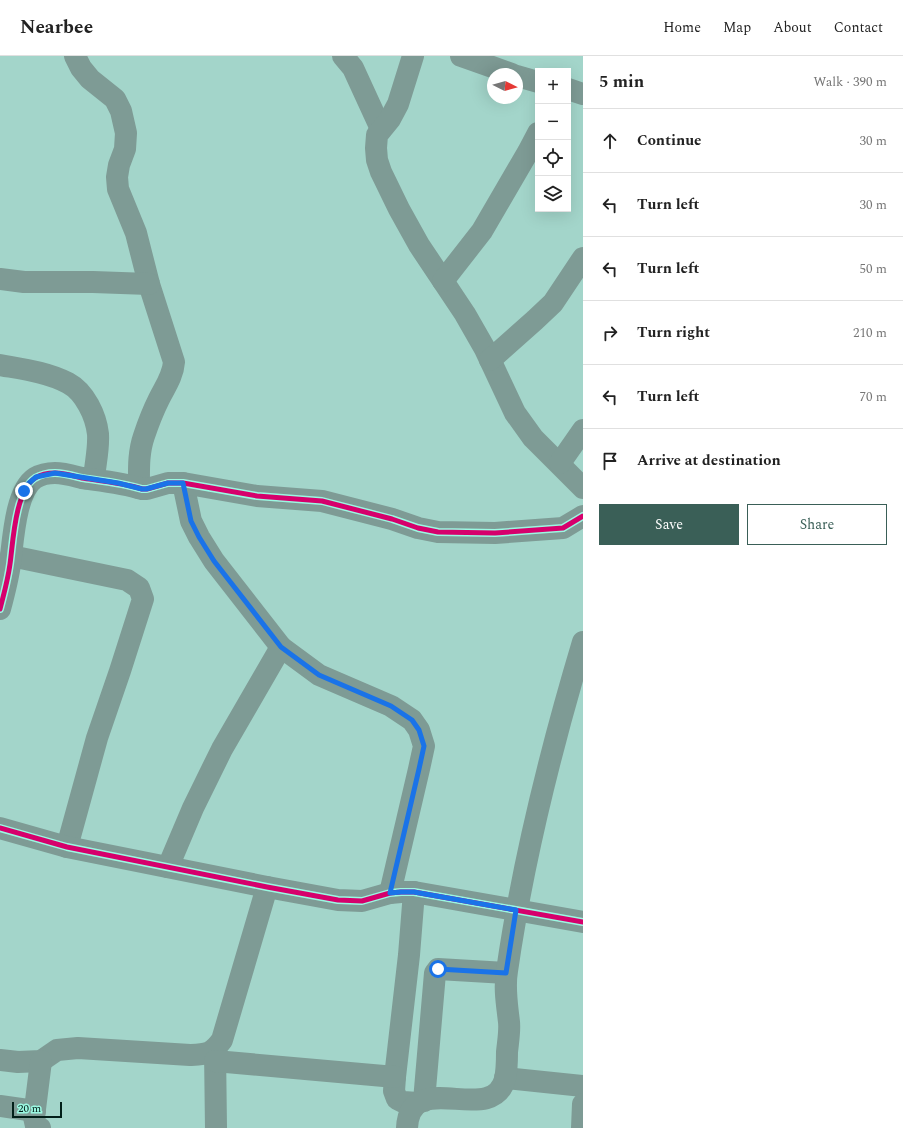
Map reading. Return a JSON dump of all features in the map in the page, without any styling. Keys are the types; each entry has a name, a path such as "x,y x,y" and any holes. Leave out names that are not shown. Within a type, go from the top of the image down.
{"street":[{"path":"75,56 81,68 90,79 115,99 121,111 126,133 125,149 119,165 117,177 118,189 136,234 149,284 174,362 174,369 170,379 159,399 143,437 140,449 139,488"},
{"path":"343,56 354,68 381,128"},
{"path":"413,56 398,104 390,119 381,128 377,135 377,160 381,172 392,198 418,245 465,314 490,360 514,413 533,438 560,463 583,488"},
{"path":"461,56 495,68"},
{"path":"523,78 535,81"},
{"path":"571,90 583,94"},
{"path":"443,281 482,231 535,139"},
{"path":"490,360 553,303 583,258"},
{"path":"0,279 49,282 149,284"},
{"path":"0,365 28,370 69,383 83,396 96,423 98,435 94,479"},
{"path":"560,463 583,430"},
{"path":"2,595 11,556 13,537 24,491 36,477 55,473 146,489 162,484 183,483 239,494 322,501 392,519 418,528 438,532 495,533 563,528 583,516"},
{"path":"183,483 191,521 199,537 214,561 281,647 319,675 391,706 412,720 419,730 424,746 390,893"},
{"path":"11,556 127,580 139,588 142,599 125,657 97,738 67,847"},
{"path":"414,892 409,955 394,1091 397,1099 403,1102 421,1102 428,1100 468,1104 486,1103 497,1096 501,1091 505,1078 509,1024 505,992 506,973 516,910 559,721 583,642"},
{"path":"168,867 193,808 222,749 281,647"},
{"path":"0,828 67,847 267,887 352,901 362,901 390,893 414,892 583,922"},
{"path":"216,1128 215,1055 222,1040 267,887"},
{"path":"407,1128 410,1111 421,1102 435,973 438,969 506,973"},
{"path":"0,1060 18,1062 41,1061 57,1050 78,1048 190,1055 206,1054 395,1077"},
{"path":"0,1106 37,1123 41,1061"},
{"path":"505,1078 583,1086"},
{"path":"582,1128 583,1104"}],"cycle path":[{"path":"0,609 9,570 16,518 23,494 28,485 35,478 50,473 65,474 142,489 168,483 183,483 257,496 322,501 392,519 418,528 438,532 495,533 563,528 583,516"},
{"path":"0,828 67,847 338,900 362,901 390,893 414,892 583,922"}],"route":[{"path":"24,491 28,484 36,477 55,473 118,483 142,489 168,483 183,483 191,521 199,537 214,561 281,647 296,660 319,675 391,706 412,720 419,730 424,746 390,893 414,892 516,910 506,973 438,969"}]}
